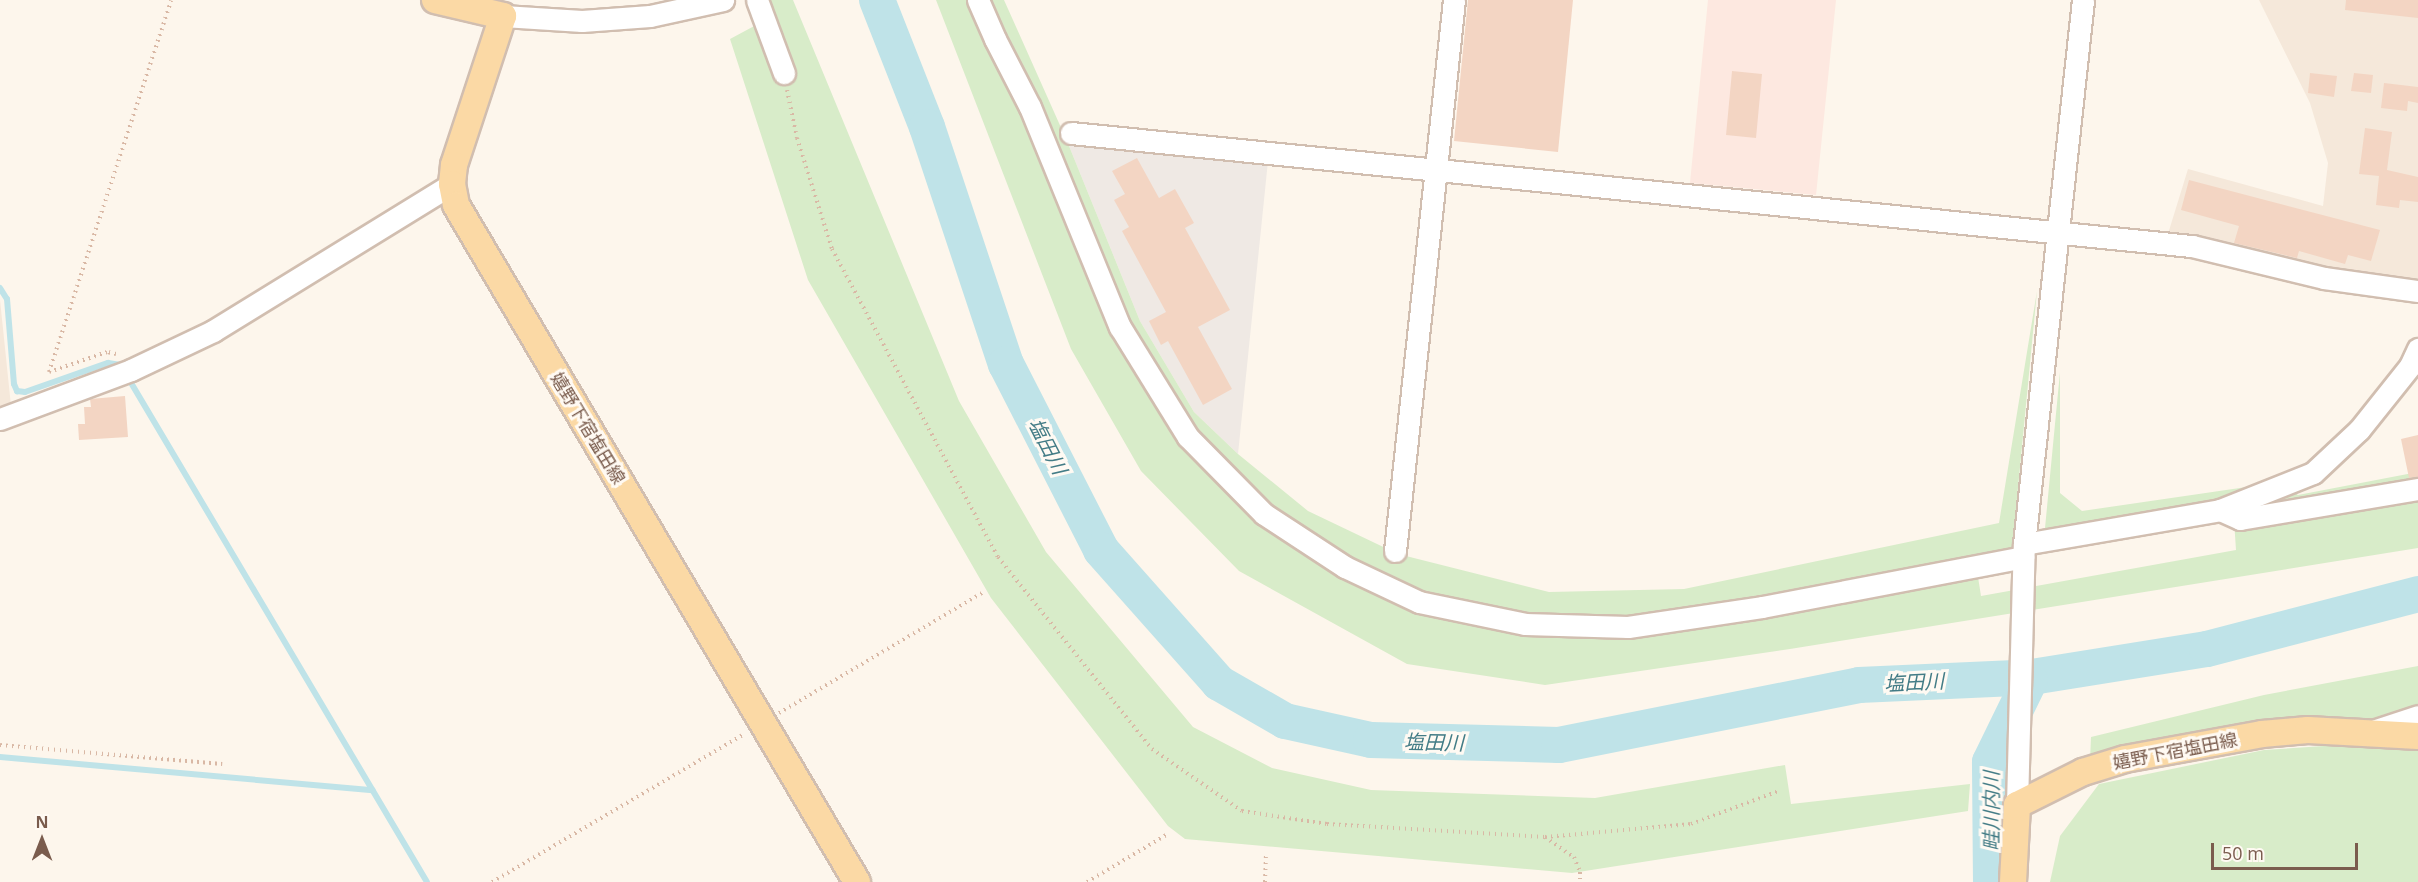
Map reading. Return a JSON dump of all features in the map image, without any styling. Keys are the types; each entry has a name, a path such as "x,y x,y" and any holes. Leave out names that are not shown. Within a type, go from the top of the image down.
{"main road":[{"path":"435,0 503,16"},
{"name":"嬉野下宿塩田線","path":"503,16 454,165 452,183 456,205 857,882"},
{"name":"嬉野下宿塩田線","path":"2017,805 2083,772 2125,759 2262,734 2308,730 2418,736"},
{"path":"2013,882 2017,805"}],"street":[{"path":"503,16 582,21 639,17 723,0"},
{"path":"757,0 784,73"},
{"path":"978,0 994,39 1030,107 1120,327 1188,437 1264,514 1345,567 1419,602 1525,624 1628,627 1762,607 2024,557 2220,510 2313,473 2359,430 2410,366 2418,349"},
{"path":"1395,551 1454,0"},
{"path":"2017,805 2024,557 2083,0"},
{"path":"1071,133 2192,246 2324,278 2418,291"},
{"path":"0,420 124,373 213,331 452,183"},
{"path":"2220,510 2240,519 2418,489"},
{"path":"2370,732 2418,716"}],"path":[{"path":"124,373 123,355 107,352 49,372 171,0"},
{"path":"784,73 797,138 832,249 998,557 1152,749 1242,811 1327,824 1545,837 1691,824 1779,792"},
{"path":"492,882 984,592"},
{"path":"0,745 222,764"},
{"path":"1087,882 1166,835"},
{"path":"1545,837 1574,857 1580,872 1580,882"},
{"path":"1265,882 1266,856"}],"shaded area":[{"path":"1708,0 1836,0 1816,195 1690,183"},
{"path":"2259,0 2418,0 2418,297 2163,250 2188,169 2323,206 2328,163 2310,103"},
{"path":"1067,141 1268,161 1238,454 1194,412 1140,321"},
{"path":"0,300 13,425 0,430"}],"green space":[{"path":"768,0 793,0 959,401 1046,552 1193,727 1272,768 1371,790 1595,798 1785,765 1791,804 1970,784 1968,811 1572,873 1185,839 1168,826 991,598 808,280 730,39 775,15"},
{"path":"936,0 1004,0 1067,141 1140,321 1194,412 1238,454 1308,511 1398,554 1549,592 1684,589 1999,523 2037,291 2012,550 1975,558 1981,596 2236,550 2233,505 2070,535 2045,528 2060,372 2060,493 2082,511 2281,482 2298,495 2418,472 2418,548 1790,649 1545,685 1407,664 1239,571 1141,471 1071,349"},
{"path":"2418,666 2418,725 2302,717 2090,761 2091,737 2264,695"},
{"path":"2369,743 2418,747 2418,882 2050,882 2060,836 2099,784 2264,750"}],"building":[{"path":"1468,0 1573,0 1558,152 1454,141"},
{"path":"2346,0 2418,0 2418,18 2345,10"},
{"path":"1732,71 1762,74 1756,138 1726,135"},
{"path":"2310,73 2337,76 2334,97 2308,93"},
{"path":"2354,73 2373,75 2371,93 2351,91"},
{"path":"2384,83 2418,87 2418,103 2408,101 2407,111 2381,108"},
{"path":"2365,128 2392,132 2387,170 2418,177 2418,202 2400,200 2399,208 2376,205 2379,176 2359,174"},
{"path":"1137,158 1159,198 1175,189 1194,223 1185,228 1230,310 1198,327 1232,389 1203,405 1168,341 1161,345 1149,321 1166,312 1122,231 1129,227 1114,200 1125,194 1112,171"},
{"path":"2189,180 2380,230 2371,261 2348,255 2345,264 2299,251 2297,258 2234,243 2239,226 2181,210"},
{"path":"125,396 128,437 79,440 78,424 85,424 84,407 91,407 90,399"},
{"path":"2418,435 2418,477 2409,478 2401,439"}],"waterway":[{"name":"塩田川","path":"877,0 927,127 1006,364 1101,550 1219,683 1285,721 1371,740 1559,745 1859,685 2032,677 2207,649 2418,594"},
{"path":"0,288 7,299 14,384 17,391 25,392 108,363 122,367"},
{"path":"127,376 427,882"},
{"name":"畦川内川","path":"1991,882 1990,762 2030,680"},
{"path":"0,757 373,790"}]}
